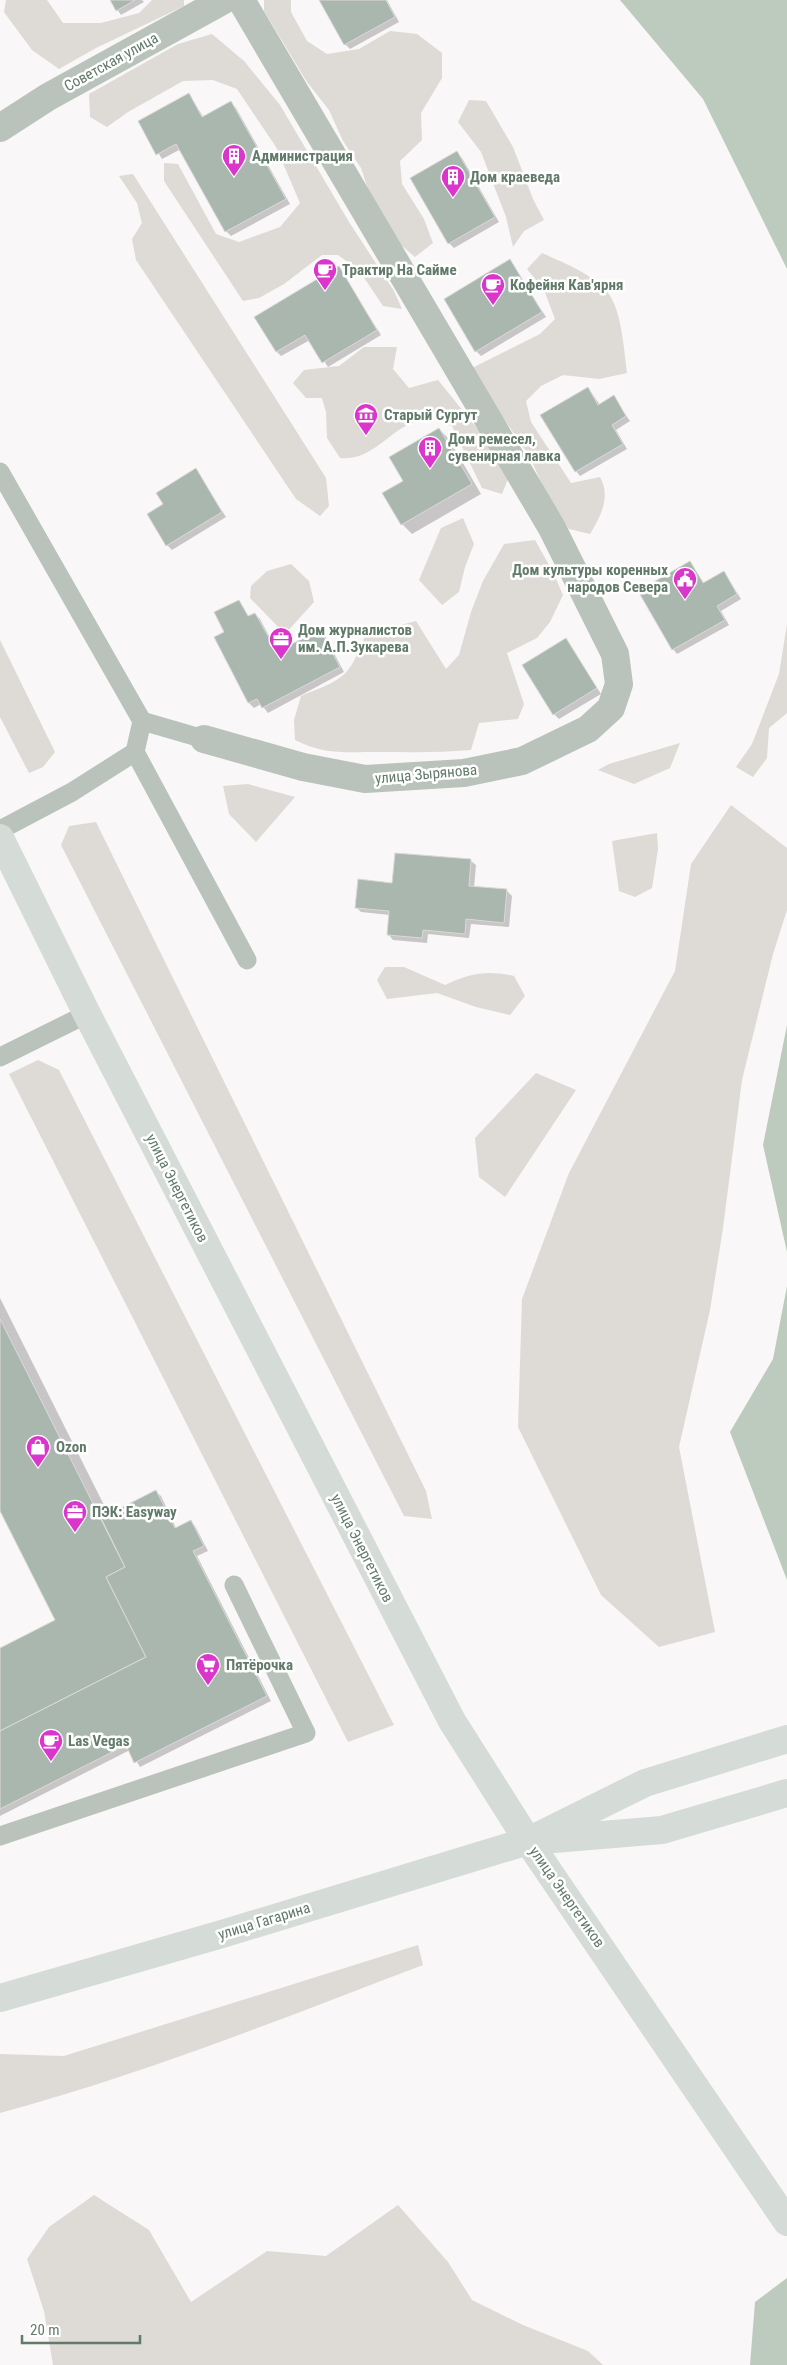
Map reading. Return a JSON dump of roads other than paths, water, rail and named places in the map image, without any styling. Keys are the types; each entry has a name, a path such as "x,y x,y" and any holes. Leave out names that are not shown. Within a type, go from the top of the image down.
{"main road":[{"name":"улица Энергетиков","path":"0,838 87,1014 452,1721 528,1841 782,2216"},
{"path":"528,1841 644,1782 787,1739"},
{"path":"528,1841 662,1830 787,1793"},
{"name":"улица Гагарина","path":"0,1998 222,1934 528,1841"}],"street":[{"name":"Советская улица","path":"0,128 48,97 224,0"},
{"name":"улица Зырянова","path":"204,740 303,767 365,779 464,773 522,762 588,729 611,708 619,684 615,654 552,528 241,0"}],"lane":[{"path":"0,472 142,721 135,752 247,960"},
{"path":"142,721 204,740"},
{"path":"0,830 72,792 135,752"},
{"path":"0,1057 87,1014"},
{"path":"0,1836 306,1733 234,1584"}],"place":[{"name":"Администрация","path":"234,177"},
{"name":"Дом краеведа","path":"453,198"},
{"name":"Трактир На Сайме","path":"325,291"},
{"name":"Кофейня Кав'ярня","path":"493,306"},
{"name":"Старый Сургут","path":"366,436"},
{"name":"Дом ремесел, сувенирная лавка","path":"430,469"},
{"name":"Дом культуры коренных народов Севера","path":"685,600"},
{"name":"Дом журналистов им. А.П.Зукарева","path":"281,660"},
{"name":"Ozon","path":"38,1468"},
{"name":"ПЭК: Easyway","path":"75,1533"},
{"name":"Пятёрочка","path":"208,1686"},
{"name":"Las Vegas","path":"51,1762"}]}
